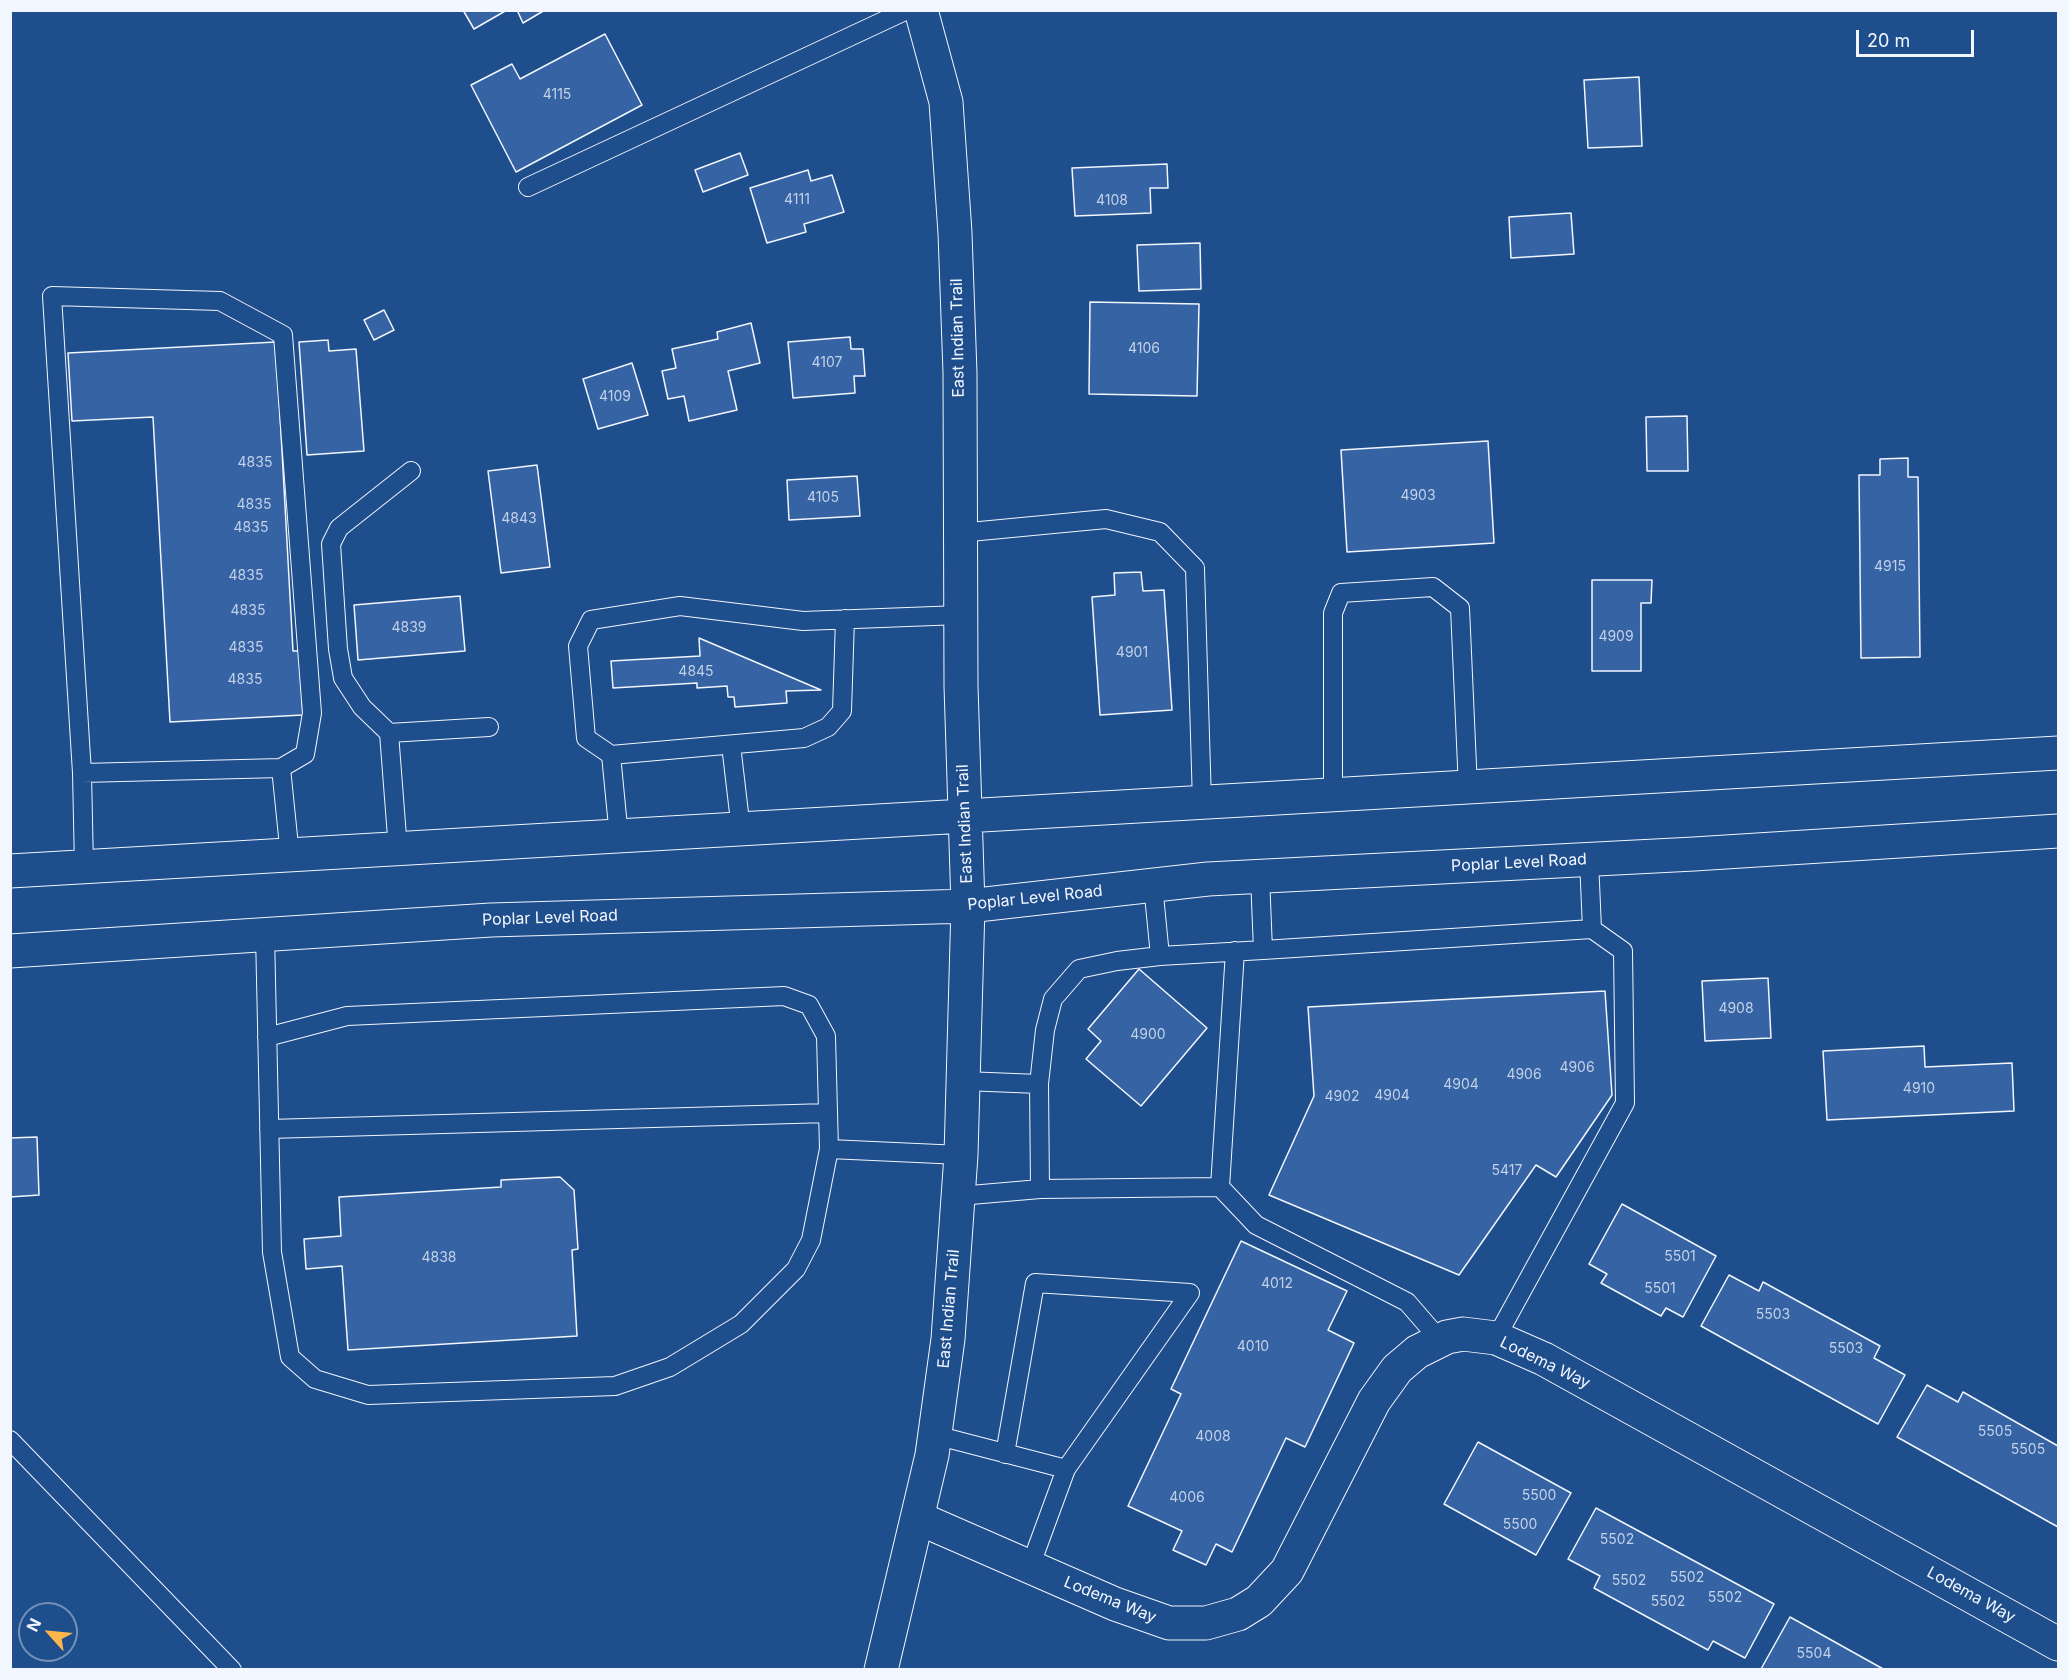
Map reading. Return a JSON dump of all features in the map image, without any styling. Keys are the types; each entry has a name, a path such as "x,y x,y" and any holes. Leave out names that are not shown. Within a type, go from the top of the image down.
{"main road":[{"name":"East Indian Trail","path":"881,1670 918,1518 934,1435 948,1339 959,1196 964,1081 968,906 960,615 960,373 955,234 946,102 921,10"},
{"path":"10,871 2058,753"},
{"name":"Poplar Level Road","path":"10,951 491,920 968,906 1153,885 1260,876 1589,860 2058,831"},
{"name":"Lodema Way","path":"918,1518 1115,1604 1169,1623 1206,1623 1238,1614 1259,1601 1287,1571 1374,1401 1397,1369 1417,1352 1440,1340 1463,1335 1496,1338 1544,1359 2058,1644"}],"lane":[{"path":"528,187 907,10"},
{"path":"82,773 281,768 305,754 312,713 283,335 220,301 52,296 82,773 84,866"},
{"path":"398,849 389,733 362,707 344,678 338,649 331,544 339,528 411,471"},
{"path":"959,533 1106,519 1160,532 1195,568 1202,803"},
{"path":"1333,796 1333,613 1341,593 1433,587 1460,608 1468,788"},
{"path":"844,619 842,711 828,727 804,738 611,755 586,738 578,646 591,620 680,606 802,621 844,619 960,615"},
{"path":"389,733 489,727"},
{"path":"731,745 741,830"},
{"path":"611,755 619,837"},
{"path":"281,768 290,856"},
{"path":"1589,860 1592,929"},
{"path":"1260,876 1263,950"},
{"path":"1153,885 1160,956"},
{"path":"1040,1189 1039,1084 1045,1029 1053,999 1079,969 1116,961 1160,956 1592,929 1623,951 1625,1103 1496,1338"},
{"path":"265,934 267,1037 269,1130 272,1252 290,1357 315,1379 368,1395 615,1386 670,1367 741,1324 796,1269 811,1240 830,1149 826,1036 808,1005 784,996 347,1016 267,1037"},
{"path":"1235,951 1220,1187 1256,1225 1407,1302 1440,1340"},
{"path":"964,1081 1039,1084"},
{"path":"269,1130 828,1113"},
{"path":"830,1149 961,1155"},
{"path":"959,1196 1040,1189 1220,1187"},
{"path":"1005,1454 1035,1284 1190,1293 1066,1469 1030,1567"},
{"path":"934,1435 1066,1469"},
{"path":"10,1440 232,1670"}],"building":[{"path":"463,10 507,10 474,29"},
{"path":"517,10 545,10 523,23"},
{"path":"605,34 642,105 516,172 471,85 512,64 520,79"},
{"path":"1639,77 1642,146 1588,148 1584,80"},
{"path":"740,153 748,175 703,192 695,170"},
{"path":"1167,164 1168,188 1150,188 1151,213 1075,216 1072,168"},
{"path":"808,170 811,181 832,175 844,212 804,224 806,232 767,243 750,188"},
{"path":"1571,213 1574,254 1511,258 1509,217"},
{"path":"1200,243 1201,289 1139,291 1137,245"},
{"path":"1090,302 1199,304 1197,396 1089,394"},
{"path":"384,310 394,330 374,340 364,320"},
{"path":"751,323 760,363 728,371 737,410 689,421 684,396 668,399 662,371 676,368 672,349 718,339 717,332"},
{"path":"850,337 851,349 863,349 865,376 854,376 855,393 793,398 788,342"},
{"path":"328,340 329,351 356,349 364,451 307,455 299,342"},
{"path":"276,342 293,651 299,651 303,715 170,722 153,417 72,421 68,353"},
{"path":"632,363 648,415 598,429 583,379"},
{"path":"1687,416 1688,471 1647,471 1646,417"},
{"path":"1488,441 1494,543 1347,552 1341,450"},
{"path":"1908,458 1908,477 1918,477 1920,657 1861,658 1859,475 1880,475 1880,459"},
{"path":"537,465 550,567 501,573 488,471"},
{"path":"857,476 860,516 789,520 787,480"},
{"path":"1141,572 1143,591 1164,590 1172,710 1100,715 1092,597 1115,595 1114,573"},
{"path":"1592,580 1652,580 1651,603 1641,603 1641,671 1592,671"},
{"path":"460,596 465,651 358,660 354,605"},
{"path":"699,638 821,690 786,691 787,703 735,707 734,697 728,697 727,686 697,688 697,683 613,688 611,661 700,656"},
{"path":"1139,969 1207,1028 1141,1106 1086,1059 1101,1041 1088,1029"},
{"path":"1768,978 1771,1038 1705,1041 1702,981"},
{"path":"1605,991 1612,1095 1556,1177 1536,1165 1459,1275 1269,1195 1314,1096 1308,1007"},
{"path":"1924,1046 1925,1067 2012,1063 2014,1111 1827,1120 1823,1051"},
{"path":"37,1137 39,1195 10,1197 10,1138"},
{"path":"560,1177 574,1190 578,1249 572,1250 577,1336 348,1350 342,1266 306,1269 304,1239 341,1236 339,1197 501,1187 501,1180"},
{"path":"1622,1204 1716,1256 1683,1317 1666,1308 1661,1316 1601,1283 1607,1274 1589,1264"},
{"path":"1241,1241 1347,1291 1328,1330 1354,1343 1305,1447 1286,1438 1232,1552 1216,1544 1206,1565 1173,1550 1182,1531 1128,1506 1181,1394 1171,1389"},
{"path":"1729,1275 1759,1291 1763,1282 1880,1346 1874,1358 1905,1375 1878,1424 1701,1326"},
{"path":"1927,1385 1958,1402 1963,1392 2058,1446 2058,1527 1897,1437"},
{"path":"1478,1442 1571,1493 1536,1555 1444,1504"},
{"path":"1596,1508 1774,1604 1745,1658 1713,1641 1708,1650 1594,1588 1600,1576 1568,1559"},
{"path":"1790,1617 1885,1670 1761,1669"}]}
